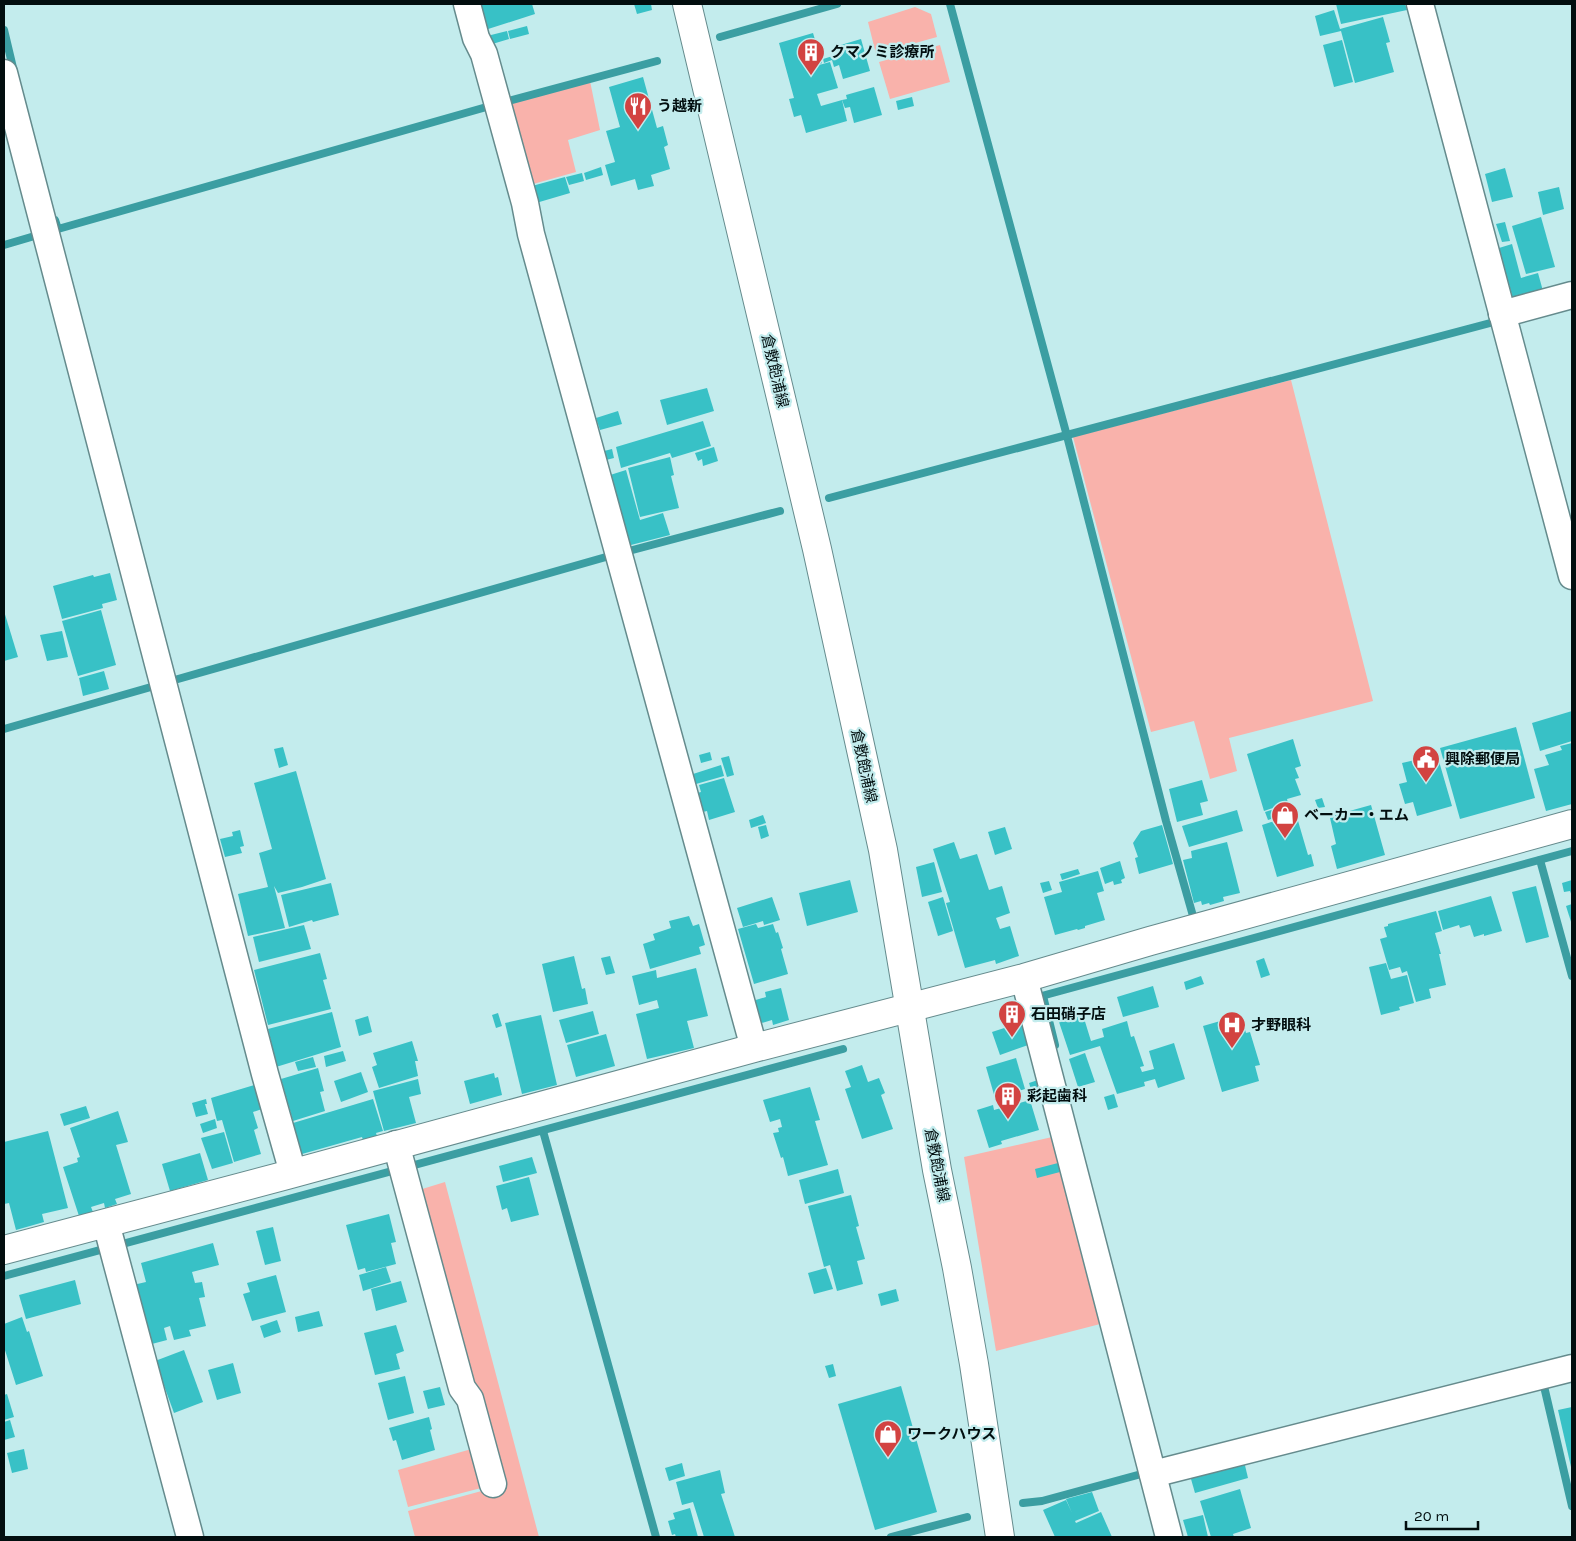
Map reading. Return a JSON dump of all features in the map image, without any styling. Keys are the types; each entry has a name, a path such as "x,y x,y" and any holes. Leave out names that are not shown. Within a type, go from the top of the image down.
{"street":[{"path":"467,4 476,38 484,54 498,103 531,234 754,1048"},
{"name":"倉敷飽浦線","path":"687,4 818,549 883,850 937,1170 976,1373 1000,1537"},
{"path":"1420,4 1507,313 1572,576"},
{"path":"4,73 293,1173"},
{"path":"1507,313 1572,295"},
{"path":"4,1250 111,1239 293,1173 401,1162 754,1048 910,1008 1028,992 1150,941 1572,824"},
{"path":"1028,992 1169,1537"},
{"path":"401,1162 462,1388 470,1399 493,1484"},
{"path":"111,1239 190,1537"},
{"path":"1153,1474 1572,1368"}],"shaded area":[{"path":"915,7 931,14 937,37 876,54 868,22"},
{"path":"940,45 950,82 890,99 879,62"},
{"path":"590,81 600,130 568,140 576,172 526,186 503,104"},
{"path":"1291,380 1373,701 1229,738 1237,771 1210,779 1194,721 1151,732 1073,437"},
{"path":"1061,1135 1108,1322 996,1351 964,1157"},
{"path":"445,1182 539,1537 415,1537 408,1511 500,1486 419,1190"},
{"path":"475,1448 485,1487 408,1507 398,1470"}],"building":[{"path":"478,4 532,4 535,14 485,30"},
{"path":"634,4 651,4 652,10 637,14"},
{"path":"1336,4 1405,4 1407,10 1341,24"},
{"path":"1334,10 1340,29 1383,17 1390,42 1386,43 1394,72 1355,83 1341,31 1320,36 1315,16"},
{"path":"527,26 529,34 510,39 508,31"},
{"path":"507,31 509,39 489,45 487,36"},
{"name":"クマノミ診療所","path":"813,33 822,63 819,65 830,62 838,88 817,94 821,106 842,100 847,121 806,133 801,115 794,117 789,99 794,98 779,43"},
{"path":"861,39 870,71 843,79 839,65 834,67 832,60 824,63 823,59 836,55 834,47"},
{"path":"1342,40 1353,82 1334,87 1323,45"},
{"name":"う越新","path":"643,77 657,128 663,126 668,145 664,147 670,169 651,175 654,186 638,190 635,179 611,186 605,165 615,162 606,131 620,127 609,87"},
{"path":"874,87 882,115 854,123 850,107 845,108 842,100 847,99 846,95"},
{"path":"912,97 914,106 898,110 896,101"},
{"path":"601,167 603,175 586,180 584,173"},
{"path":"1505,168 1513,197 1492,202 1485,174"},
{"path":"582,173 584,181 569,185 566,177"},
{"path":"565,177 570,193 536,203 532,186"},
{"path":"1559,187 1564,209 1543,215 1538,192"},
{"path":"1541,217 1555,267 1526,274 1512,226"},
{"path":"1505,222 1510,241 1502,242 1496,224"},
{"path":"1512,244 1521,278 1538,273 1543,291 1513,299 1499,248"},
{"path":"707,388 714,411 667,425 660,400"},
{"path":"618,411 622,424 600,430 596,418"},
{"path":"703,421 711,446 672,458 670,453 621,468 616,447"},
{"path":"714,447 718,461 703,466 702,459 698,461 695,453"},
{"path":"612,449 614,458 602,461 600,452"},
{"path":"670,457 674,475 671,476 679,508 640,517 628,468"},
{"path":"626,470 640,520 663,513 670,535 627,546 607,476"},
{"path":"110,573 117,600 102,604 103,608 62,619 53,586 93,575 94,577"},
{"path":"101,610 116,665 78,676 62,621"},
{"path":"4,611 18,657 4,661"},
{"path":"62,631 68,657 47,661 40,635"},
{"path":"104,671 109,689 83,696 79,678"},
{"path":"1572,711 1572,741 1540,751 1532,723"},
{"path":"1516,727 1535,798 1460,819 1440,748"},
{"path":"1293,739 1301,766 1295,768 1299,778 1295,779 1301,795 1287,799 1288,803 1264,811 1247,754"},
{"path":"1572,743 1572,804 1546,811 1534,769 1549,765 1545,755 1562,750 1560,746"},
{"path":"283,747 288,765 279,768 274,749"},
{"path":"1436,751 1452,806 1417,816 1413,802 1405,804 1399,784 1407,782 1402,763 1415,760 1414,757"},
{"path":"710,752 712,760 701,763 699,755"},
{"path":"729,756 734,775 727,777 721,758"},
{"path":"721,765 724,776 696,784 693,774"},
{"path":"296,771 326,879 278,893 274,886 285,928 248,936 238,894 268,887 259,853 272,849 254,783"},
{"path":"724,778 735,812 709,820 707,811 699,813 693,794 701,792 699,785"},
{"path":"1202,780 1208,801 1200,803 1203,815 1177,822 1169,789"},
{"path":"1322,798 1325,807 1318,808 1315,800"},
{"path":"1371,805 1385,855 1337,869 1331,846 1336,844 1330,818"},
{"path":"1284,806 1287,814 1268,820 1265,812"},
{"path":"1237,810 1243,831 1189,847 1182,826"},
{"name":"ベーカー・エム","path":"1296,814 1308,855 1311,854 1314,866 1277,877 1262,825"},
{"path":"763,815 766,823 751,828 749,820"},
{"path":"766,825 769,836 761,839 758,827"},
{"path":"1162,825 1173,864 1139,874 1135,858 1138,857 1133,843 1141,831"},
{"path":"1005,827 1012,849 995,855 988,832"},
{"path":"240,830 244,846 240,847 242,853 225,857 220,839 233,836 232,832"},
{"path":"954,842 960,859 977,854 989,890 1002,886 1010,913 996,918 1000,929 1010,926 1019,956 996,964 995,960 965,968 946,903 950,902 933,849"},
{"path":"1227,842 1240,893 1223,897 1224,901 1210,905 1209,903 1202,905 1201,901 1194,903 1183,860 1192,858 1191,851"},
{"path":"1120,861 1125,878 1121,880 1122,883 1114,885 1113,881 1105,884 1100,868"},
{"path":"934,862 942,892 922,897 916,867"},
{"path":"1078,869 1080,874 1062,880 1060,874"},
{"path":"1098,871 1104,891 1097,893 1105,920 1085,926 1085,928 1055,935 1044,897 1062,892 1059,882"},
{"path":"850,880 858,912 807,926 799,893"},
{"path":"1572,880 1572,896 1570,891 1564,892 1562,883"},
{"path":"1049,881 1052,890 1043,893 1040,883"},
{"path":"331,883 339,915 289,927 281,895"},
{"path":"1536,886 1549,937 1526,943 1512,892"},
{"path":"1491,896 1502,931 1474,937 1470,925 1460,928 1459,925 1443,930 1438,911"},
{"path":"772,897 780,920 764,925 763,921 743,927 737,908"},
{"path":"943,897 953,931 938,936 928,902"},
{"path":"1572,904 1572,925 1566,906"},
{"path":"1436,911 1442,931 1435,933 1441,954 1439,954 1446,985 1429,989 1431,998 1416,1002 1407,971 1402,973 1400,967 1389,970 1380,939 1387,937 1384,927 1388,926 1388,924"},
{"path":"689,916 693,926 699,924 705,945 699,947 701,954 650,969 643,944 655,940 653,934 671,928 669,921"},
{"path":"756,924 758,928 773,924 776,933 778,932 783,948 781,949 788,974 754,984 738,929"},
{"path":"304,925 311,949 259,962 253,937"},
{"path":"320,953 327,979 323,980 331,1009 268,1025 254,970"},
{"path":"574,956 582,989 585,988 588,1004 553,1012 542,964"},
{"path":"610,956 615,973 606,975 601,958"},
{"path":"1264,958 1270,975 1261,978 1256,961"},
{"path":"1386,963 1391,979 1407,975 1414,1003 1399,1007 1400,1010 1381,1015 1369,967"},
{"path":"696,968 708,1016 687,1021 694,1048 647,1059 636,1014 659,1008 657,1000 639,1005 632,976 656,970 657,978"},
{"path":"1201,976 1204,984 1186,990 1184,982"},
{"path":"1153,986 1159,1007 1123,1017 1117,997"},
{"path":"781,988 789,1020 773,1025 772,1020 755,1025 749,1002 766,997 765,992"},
{"path":"593,1011 599,1034 566,1043 559,1020"},
{"path":"332,1012 341,1047 276,1067 270,1047 272,1046 268,1029"},
{"path":"498,1013 502,1026 496,1028 492,1015"},
{"path":"541,1015 557,1085 522,1094 505,1023"},
{"path":"1083,1015 1091,1041 1104,1037 1102,1029 1127,1021 1131,1037 1134,1036 1144,1066 1140,1067 1142,1072 1154,1069 1149,1051 1174,1043 1185,1079 1158,1088 1155,1079 1144,1082 1145,1086 1117,1094 1100,1046 1070,1055 1059,1022"},
{"name":"才野眼科","path":"1241,1015 1246,1033 1250,1032 1260,1065 1255,1066 1259,1081 1222,1092 1203,1026"},
{"path":"368,1016 372,1032 359,1036 355,1020"},
{"name":"石田硝子店","path":"1023,1022 1031,1044 1000,1055 992,1032"},
{"path":"606,1034 615,1066 576,1077 567,1045"},
{"path":"412,1041 418,1061 415,1061 418,1076 379,1088 372,1067 377,1065 373,1053"},
{"path":"343,1051 346,1061 326,1067 324,1056"},
{"path":"1085,1053 1095,1082 1078,1087 1069,1059"},
{"path":"313,1057 316,1067 298,1071 295,1062"},
{"path":"1016,1058 1025,1089 995,1098 986,1067"},
{"path":"862,1065 868,1082 879,1078 885,1093 881,1095 893,1129 862,1139 845,1089 851,1087 845,1071"},
{"path":"318,1068 324,1091 320,1092 325,1111 293,1121 281,1079"},
{"path":"361,1072 368,1092 341,1102 334,1081"},
{"path":"494,1073 495,1078 498,1077 502,1095 470,1104 464,1081"},
{"path":"418,1079 421,1094 409,1097 416,1123 384,1131 373,1091"},
{"path":"1038,1080 1041,1090 1032,1093 1029,1083"},
{"path":"258,1084 265,1108 253,1112 258,1128 254,1130 261,1154 234,1162 222,1120 217,1121 211,1098"},
{"path":"810,1087 820,1120 815,1121 828,1165 788,1176 783,1157 781,1158 773,1133 779,1132 778,1128 782,1127 780,1119 770,1122 763,1100"},
{"path":"1114,1094 1118,1107 1108,1110 1104,1097"},
{"path":"206,1099 207,1104 205,1104 208,1114 196,1117 192,1103"},
{"path":"373,1099 383,1131 376,1133 377,1136 363,1140 362,1137 302,1154 293,1123"},
{"name":"彩起歯科","path":"1030,1100 1039,1130 1001,1141 1002,1144 989,1148 977,1110 993,1105 994,1110"},
{"path":"86,1106 90,1118 64,1126 60,1114"},
{"path":"118,1111 128,1142 116,1145 131,1194 115,1199 117,1204 105,1208 104,1203 91,1207 93,1212 79,1216 63,1167 78,1162 77,1158 80,1157 70,1128"},
{"path":"215,1119 217,1128 203,1133 200,1124"},
{"path":"48,1131 68,1208 42,1214 44,1222 16,1230 9,1203 4,1204 4,1142"},
{"path":"224,1132 233,1163 212,1169 201,1138"},
{"path":"200,1153 208,1180 170,1191 162,1164"},
{"path":"532,1157 537,1173 503,1182 499,1166"},
{"path":"1058,1163 1060,1172 1037,1178 1035,1169"},
{"path":"838,1169 844,1193 805,1204 799,1180"},
{"path":"529,1177 539,1215 511,1222 507,1208 502,1210 496,1186"},
{"path":"851,1195 859,1226 856,1227 865,1259 857,1261 863,1284 837,1291 830,1265 824,1267 808,1206"},
{"path":"389,1214 396,1242 391,1243 396,1264 366,1272 365,1268 358,1270 346,1225"},
{"path":"273,1227 281,1261 265,1265 256,1231"},
{"path":"213,1243 219,1265 192,1272 195,1283 202,1282 205,1297 199,1298 206,1326 189,1330 191,1336 174,1340 170,1326 164,1328 167,1340 148,1345 133,1285 146,1282 141,1263"},
{"path":"386,1267 391,1282 363,1291 359,1275"},
{"path":"826,1268 833,1289 814,1294 808,1273"},
{"path":"276,1275 286,1312 252,1321 243,1294 250,1292 247,1283"},
{"path":"75,1280 81,1304 26,1319 19,1295"},
{"path":"401,1281 407,1302 376,1311 371,1289"},
{"path":"896,1289 899,1301 881,1306 878,1294"},
{"path":"319,1311 323,1326 298,1332 295,1317"},
{"path":"22,1317 27,1332 29,1331 43,1376 16,1385 4,1347 4,1324"},
{"path":"277,1320 281,1332 264,1338 260,1326"},
{"path":"396,1325 404,1351 396,1354 400,1369 375,1375 364,1333"},
{"path":"184,1350 203,1402 174,1413 155,1361"},
{"path":"233,1363 241,1393 217,1400 208,1370"},
{"path":"833,1364 836,1376 829,1378 825,1366"},
{"path":"405,1376 414,1413 388,1420 378,1383"},
{"name":"ワークハウス","path":"901,1386 937,1512 875,1530 838,1404"},
{"path":"440,1387 445,1405 428,1409 423,1391"},
{"path":"7,1394 14,1417 4,1420 4,1395"},
{"path":"1572,1407 1572,1467 1571,1467 1558,1410"},
{"path":"429,1417 435,1450 402,1460 396,1440 393,1441 389,1428"},
{"path":"10,1420 15,1437 4,1440 4,1422"},
{"path":"24,1449 28,1469 12,1473 7,1453"},
{"path":"1243,1457 1248,1478 1195,1493 1189,1472"},
{"path":"682,1463 685,1476 669,1481 665,1468"},
{"path":"720,1470 725,1493 721,1494 735,1537 704,1537 693,1502 682,1505 676,1482"},
{"path":"1240,1489 1251,1528 1233,1534 1234,1537 1211,1537 1200,1501"},
{"path":"1092,1492 1099,1511 1075,1521 1076,1523 1101,1512 1112,1537 1055,1537 1043,1510 1066,1500 1072,1513 1066,1499"},
{"path":"690,1508 698,1537 676,1537 675,1534 672,1535 668,1521 675,1519 673,1513"},
{"path":"1203,1515 1208,1537 1188,1537 1183,1520"}],"waterway":[{"path":"720,37 837,4"},
{"path":"950,4 1067,436 1166,821 1193,916"},
{"path":"4,30 14,72"},
{"path":"55,220 58,229 490,106 657,61"},
{"path":"4,245 38,235"},
{"path":"829,498 1494,322"},
{"path":"625,552 780,511"},
{"path":"171,681 613,555"},
{"path":"4,729 158,685"},
{"path":"1038,997 1572,851"},
{"path":"1540,860 1572,976"},
{"path":"1043,996 1055,1045"},
{"path":"4,1276 843,1049"},
{"path":"543,1131 656,1537"},
{"path":"1543,1382 1572,1506"},
{"path":"1023,1503 1042,1501 1145,1473"},
{"path":"891,1537 967,1517"}],"place":[{"name":"クマノミ診療所","path":"811,76"},
{"name":"う越新","path":"638,130"},
{"name":"興除郵便局","path":"1426,783"},
{"name":"ベーカー・エム","path":"1285,839"},
{"name":"石田硝子店","path":"1012,1038"},
{"name":"才野眼科","path":"1232,1049"},
{"name":"彩起歯科","path":"1008,1120"},
{"name":"ワークハウス","path":"888,1458"}]}
